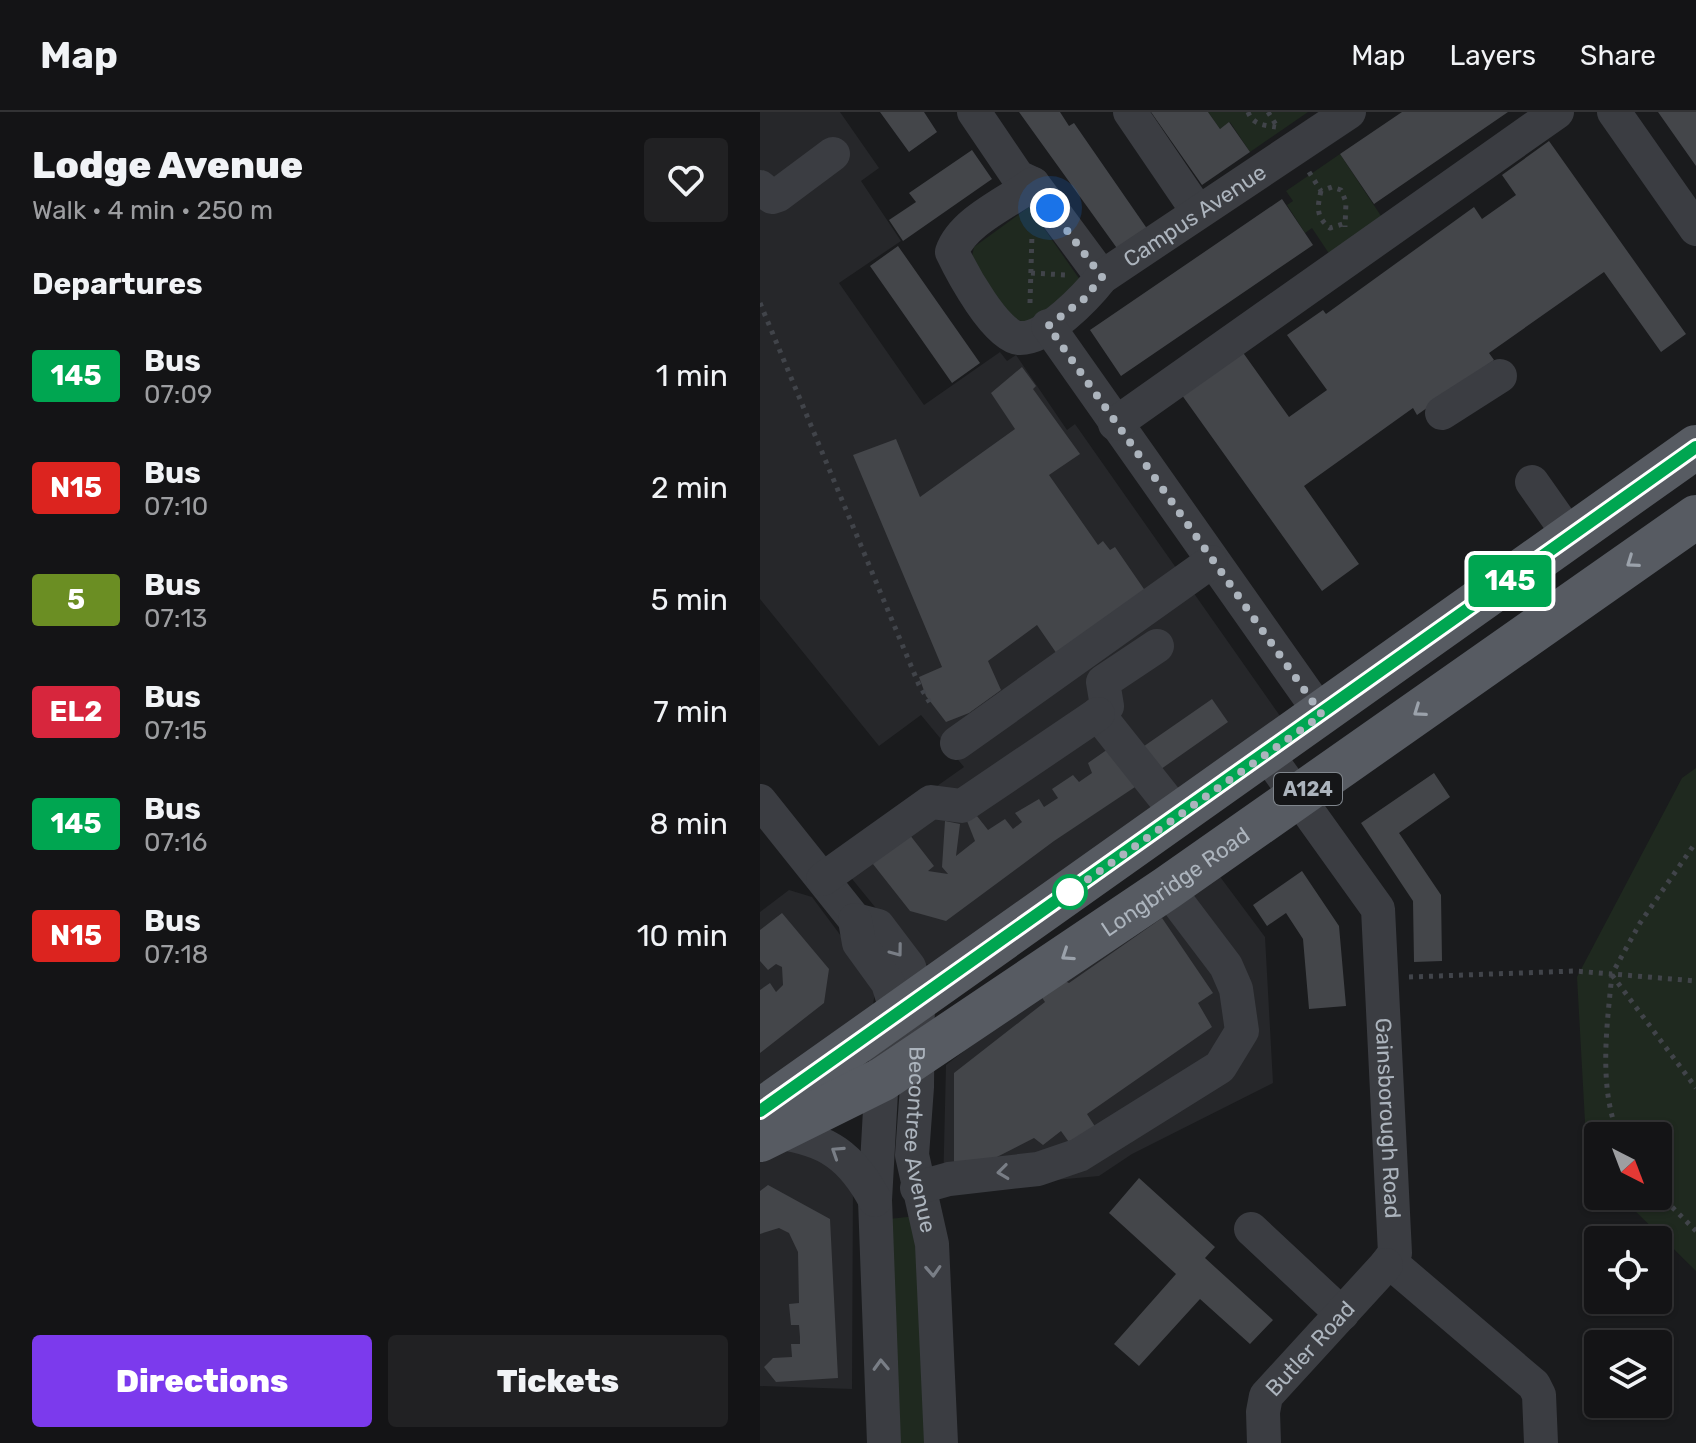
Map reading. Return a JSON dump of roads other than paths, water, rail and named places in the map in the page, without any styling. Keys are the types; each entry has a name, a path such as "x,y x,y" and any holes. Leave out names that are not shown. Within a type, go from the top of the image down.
{"main road":[{"name":"A124","path":"766,1128 906,1010 1696,447"},
{"name":"Longbridge Road","path":"766,1128 900,1068 1167,888 1696,517"}],"street":[{"path":"974,112 1018,177 1033,184 1102,277"},
{"path":"1130,112 1198,212"},
{"name":"Campus Avenue","path":"1038,332 1084,299 1102,277 1198,212 1284,137 1349,112"},
{"path":"1115,424 1352,238 1557,112"},
{"path":"1614,112 1696,229"},
{"path":"760,187 772,197 778,195 833,154"},
{"path":"1033,184 968,230 956,241 952,252 1001,328 1016,338 1038,332 1115,424 1322,715"},
{"path":"1442,413 1500,376"},
{"path":"1532,482 1570,536"},
{"path":"957,743 1211,562"},
{"path":"823,879 931,802 962,806 1098,714 1107,706 1103,682 1157,646"},
{"path":"1098,714 1179,816"},
{"name":"Gainsborough Road","path":"1267,754 1378,909 1395,1253 1386,1265"},
{"name":"Becontree Avenue","path":"760,801 855,920 859,943 906,1010 900,1068 875,1200 884,1443"},
{"path":"917,1188 949,1179 1038,1169 1079,1155 1220,1067 1242,1031 1236,989 1226,966 1167,888"},
{"name":"Becontree Avenue","path":"900,1068 917,1188 932,1244 941,1443"},
{"path":"766,1128 807,1137 836,1149 857,1169 875,1200"},
{"path":"1251,1229 1342,1314"},
{"path":"1386,1265 1398,1269 1534,1385 1539,1395 1541,1443"},
{"name":"Butler Road","path":"1264,1443 1266,1396 1386,1265"}]}
